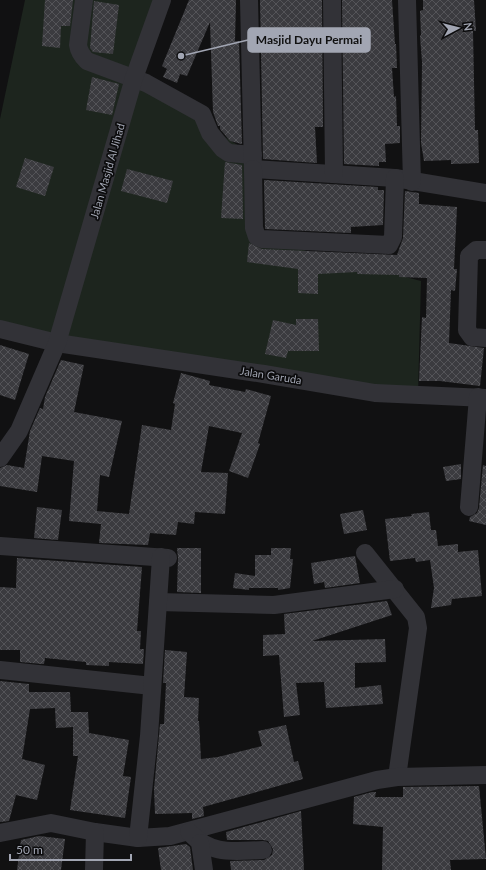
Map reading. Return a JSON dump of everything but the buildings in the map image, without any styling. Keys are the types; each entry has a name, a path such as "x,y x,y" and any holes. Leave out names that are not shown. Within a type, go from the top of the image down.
{"street":[{"path":"84,0 78,51 87,61 134,78 202,114 210,133 223,149 230,153 253,162 334,174 403,180 486,193"},
{"name":"Jalan Masjid Al Jihad","path":"0,458 19,431 57,343 134,78 162,0"},
{"path":"249,0 254,228 257,237 262,239 389,245 393,237 403,180 407,0"},
{"path":"332,0 334,174"},
{"path":"486,250 476,250 469,256 467,330 472,337 486,338"},
{"name":"Jalan Garuda","path":"0,329 57,343 264,374 375,393 482,397"},
{"path":"469,507 482,397"},
{"path":"0,546 165,557 158,602 149,736 138,838"},
{"path":"365,553 416,617 418,628 397,777"},
{"path":"158,602 274,605 395,589"},
{"path":"0,670 152,686"},
{"path":"194,838 351,787 397,777 486,775"},
{"path":"0,833 51,823 95,832 138,838 170,836 194,838 221,851 263,850"},
{"path":"94,870 95,832"},
{"path":"194,838 204,870"}],"shaded area":[{"path":"25,0 166,0 140,82 253,155 262,239 421,281 418,395 0,329 0,119"}],"place":[{"name":"Masjid Dayu Permai","path":"181,56"}]}
